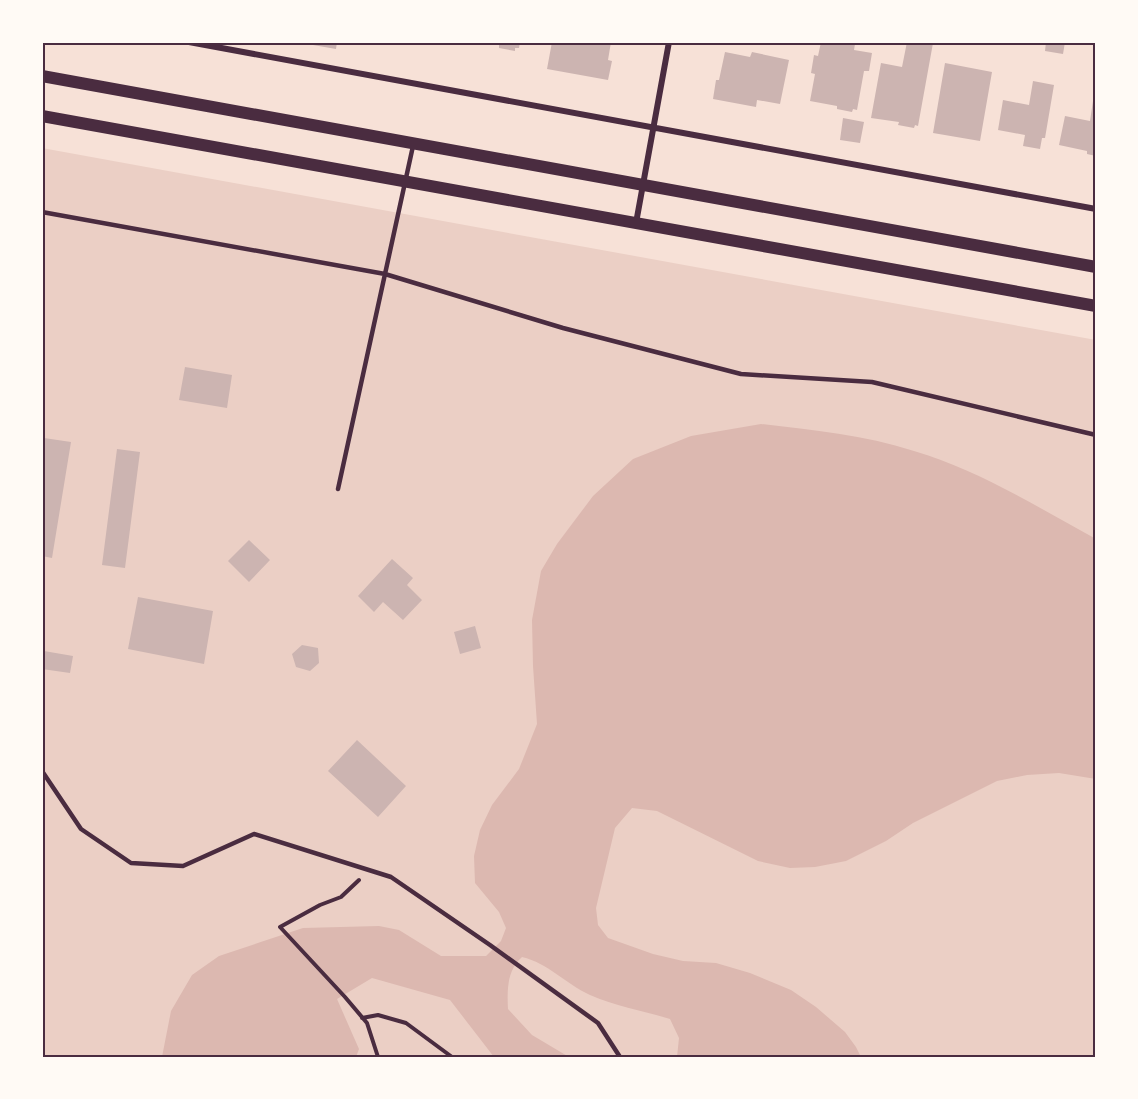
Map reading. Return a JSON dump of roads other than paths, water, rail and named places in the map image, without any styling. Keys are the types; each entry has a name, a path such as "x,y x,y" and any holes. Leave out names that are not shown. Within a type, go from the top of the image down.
{"main road":[{"path":"42,76 1096,267"},
{"path":"42,116 1096,306"}],"street":[{"path":"189,42 1096,209"},
{"path":"636,223 669,42"}],"lane":[{"path":"338,489 414,143"},
{"path":"42,212 385,274 563,328 741,374 872,382 1096,435"},
{"path":"42,771 81,830 131,862 183,866 254,834 391,877 598,1023 620,1057"}]}
